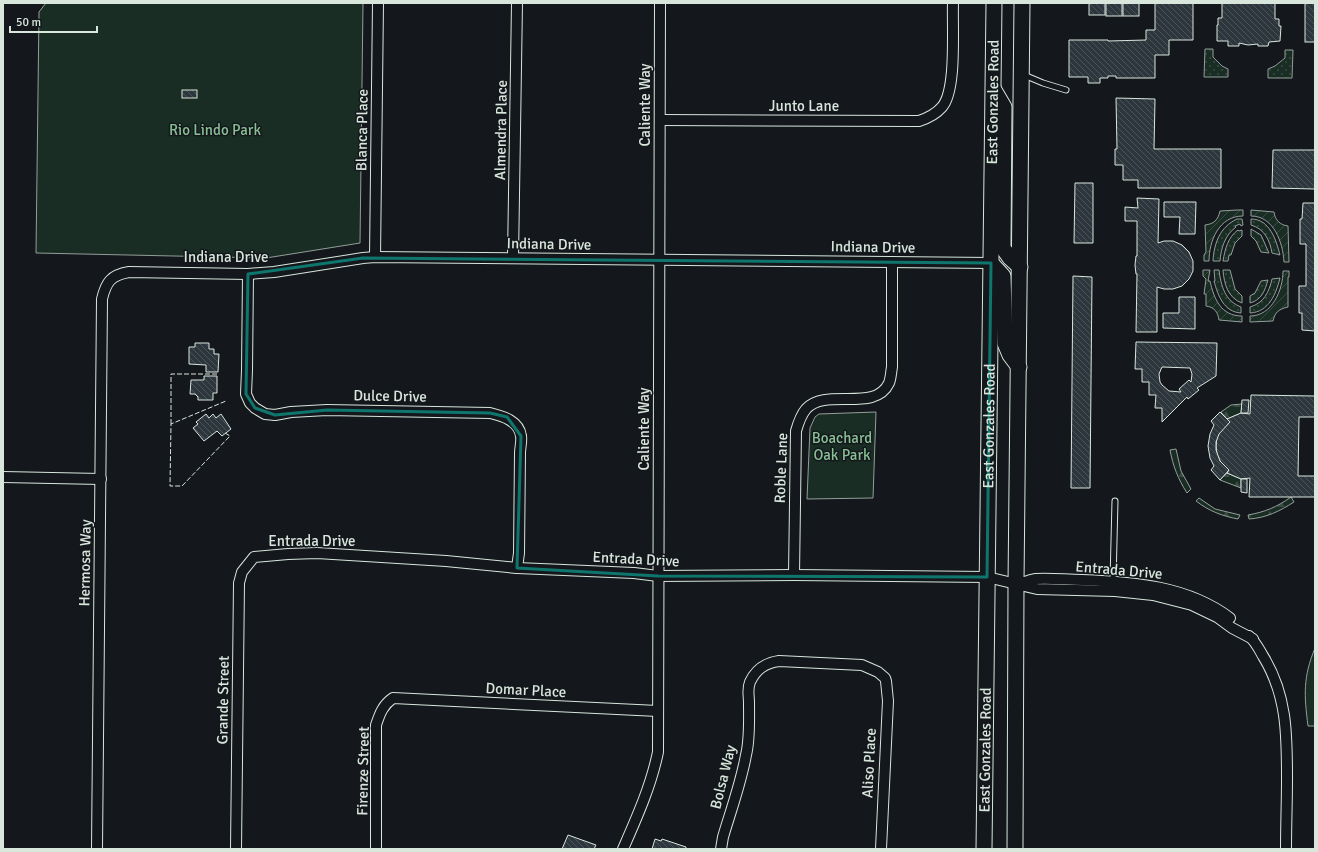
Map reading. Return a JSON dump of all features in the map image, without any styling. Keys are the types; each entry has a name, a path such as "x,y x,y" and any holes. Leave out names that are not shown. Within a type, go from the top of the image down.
{"main road":[{"name":"East Gonzales Road","path":"984,849 994,3"},
{"name":"East Gonzales Road","path":"1015,849 1022,3"},
{"path":"994,89 1004,107 1003,248 1010,258 1020,267"},
{"path":"992,263 1003,276 1005,343 1010,355 1019,367"}],"street":[{"name":"Blanca Place","path":"375,258 378,3"},
{"name":"Almendra Place","path":"513,258 517,3"},
{"name":"Caliente Way","path":"623,849 648,791 658,752 660,3"},
{"name":"Junto Lane","path":"660,120 919,121 932,116 943,106 951,89 953,3"},
{"name":"Indiana Drive","path":"110,280 119,274 128,272 248,274 274,272 363,258 992,263"},
{"name":"Roble Lane","path":"794,575 796,431 800,418 806,409 814,403 824,400 864,398 882,391 889,383 892,367 892,262"},
{"name":"Dulce Drive","path":"248,274 246,394 250,403 265,414 275,415 291,412 327,410 490,413 507,417 516,426 521,436 519,553 517,568"},
{"name":"Hermosa Way","path":"97,849 102,299 104,289 110,280"},
{"path":"3,477 101,479"},
{"name":"Entrada Drive","path":"254,557 317,553 446,561 517,568 634,573 658,576 794,575 987,577 1037,589 1115,591 1153,595 1192,605 1217,617 1232,628 1253,639"},
{"name":"Grande Street","path":"236,849 239,583 242,572 254,557"},
{"name":"Entrada Drive","path":"1016,584 1036,579 1113,581 1150,585 1189,595 1215,607 1230,618 1253,639 1268,664 1278,686 1284,710 1287,738 1286,849"},
{"name":"Aliso Place","path":"761,667 778,661 851,663 872,668 885,678 888,702 881,849"},
{"name":"Bolsa Way","path":"721,849 723,837 747,754 748,691 750,683 761,667"},
{"name":"Domar Place","path":"393,698 658,711"},
{"name":"Firenze Street","path":"376,849 376,724 380,712 386,703 393,698"}],"lane":[{"path":"1021,74 1066,90"},
{"path":"1113,581 1114,501"}],"highlighted area":[{"path":"363,258 991,263 987,577 658,576 517,568 521,436 507,417 490,413 327,410 275,415 255,408 246,394 248,274"}],"green space":[{"name":"Rio Lindo Park","path":"46,3 363,3 360,243 266,258 36,253 39,12"},
{"path":"1205,49 1213,49 1213,57 1222,66 1228,69 1228,77 1204,77"},
{"path":"1285,50 1293,50 1292,78 1268,78 1268,69 1275,66 1285,58"},
{"path":"1243,210 1243,216 1228,220 1217,231 1213,238 1209,253 1209,261 1204,261 1204,255 1206,252 1205,225 1211,224 1215,221 1220,211"},
{"path":"1251,210 1274,212 1278,222 1288,226 1289,262 1284,262 1282,247 1276,232 1266,221 1259,217 1251,216"},
{"path":"1237,219 1242,219 1243,225 1241,226 1240,224 1235,226 1236,227 1232,230 1224,242 1220,261 1213,261 1219,236 1226,226"},
{"path":"1251,219 1258,220 1267,226 1274,237 1280,255 1272,253 1266,236 1260,229 1251,225"},
{"path":"1251,229 1261,235 1269,253 1261,252 1256,241 1251,236"},
{"path":"1238,230 1242,230 1242,236 1235,243 1231,255 1229,255 1228,261 1223,261 1229,240"},
{"path":"1203,270 1210,270 1208,281 1210,281 1216,300 1224,310 1235,315 1242,316 1242,322 1219,320 1215,310 1206,306 1206,294 1204,294 1206,279 1203,276"},
{"path":"1214,270 1219,270 1221,282 1225,292 1231,301 1241,307 1241,313 1230,310 1223,302 1214,281"},
{"path":"1223,270 1230,270 1235,289 1242,296 1242,303 1233,298 1230,294 1224,280"},
{"path":"1283,271 1289,271 1288,307 1278,311 1273,321 1250,322 1250,316 1258,315 1264,312 1275,301 1281,286"},
{"path":"1280,278 1274,296 1267,306 1257,312 1250,313 1250,307 1259,303 1265,296 1272,279"},
{"path":"1268,280 1260,297 1254,302 1250,303 1250,296 1255,293 1261,281"},
{"path":"1242,404 1241,413 1227,419 1221,412 1231,405"},
{"name":"Boachard Oak Park","path":"876,412 873,498 807,499 810,428 815,417 819,414"},
{"path":"1176,449 1181,471 1191,489 1187,493 1178,477 1171,456 1170,450"},
{"path":"1227,473 1241,479 1241,488 1220,480"},
{"path":"1291,497 1294,502 1273,514 1249,519 1248,515 1271,509"},
{"path":"1199,498 1215,509 1240,515 1238,519 1216,513 1196,501"},
{"path":"1315,648 1315,726 1308,726 1305,695 1306,677"}],"building":[{"path":"1089,3 1105,3 1105,15 1089,15"},
{"path":"1106,3 1122,3 1122,16 1106,16"},
{"path":"1123,3 1139,3 1139,16 1123,16"},
{"path":"1155,3 1193,3 1193,40 1169,40 1169,55 1155,55 1155,78 1116,78 1116,76 1108,76 1108,78 1100,78 1100,83 1088,83 1088,77 1069,77 1069,40 1146,40 1146,30 1155,30"},
{"path":"1222,3 1275,3 1275,19 1279,19 1279,26 1281,26 1280,41 1269,42 1268,46 1239,43 1239,46 1228,46 1228,41 1217,41 1217,25 1218,18 1222,18"},
{"path":"1305,3 1315,3 1315,42 1305,42"},
{"path":"182,90 197,90 197,98 182,98"},
{"path":"1116,98 1155,99 1154,149 1221,149 1221,188 1138,188 1138,180 1123,180 1123,165 1115,165 1115,149 1117,149"},
{"path":"1273,150 1315,150 1315,189 1272,188"},
{"path":"1075,183 1093,183 1093,243 1074,243"},
{"path":"1137,198 1159,199 1158,243 1173,241 1182,245 1189,252 1193,261 1193,271 1189,279 1182,286 1173,289 1157,287 1157,332 1136,332 1137,274 1135,265 1137,256 1137,221 1125,221 1125,207 1138,208"},
{"path":"1164,202 1196,202 1195,234 1179,234 1180,217 1164,217"},
{"path":"1303,203 1315,203 1315,331 1302,330 1302,313 1299,313 1299,286 1306,286 1306,244 1300,244 1300,219 1302,219"},
{"path":"1073,276 1092,277 1090,488 1071,488"},
{"path":"1179,297 1195,297 1195,329 1163,328 1163,313 1179,313"},
{"path":"1136,342 1217,343 1216,376 1197,388 1199,390 1188,399 1187,397 1162,422 1162,408 1155,408 1156,395 1149,395 1149,382 1142,382 1142,369 1135,369","holes":["1162,367 1190,368 1192,374 1191,382 1189,380 1179,389 1181,392 1169,391 1160,382 1159,374"]},
{"path":"195,343 209,343 209,349 214,349 214,354 219,354 218,372 206,372 206,365 189,364 189,347 195,347"},
{"path":"204,376 217,376 217,393 213,393 213,400 198,400 198,397 195,394 190,394 191,380 204,380"},
{"path":"1251,395 1315,396 1315,417 1299,417 1298,476 1315,476 1315,497 1249,497 1250,478 1241,479 1227,473 1229,470 1220,461 1217,454 1217,437 1220,430 1230,422 1227,419 1241,413 1250,414"},
{"path":"1242,400 1249,400 1248,413 1241,413"},
{"path":"1220,412 1230,422 1219,434 1216,442 1216,450 1220,461 1229,470 1220,480 1211,470 1214,466 1210,458 1208,446 1210,434 1214,425 1211,421"},
{"path":"206,414 209,418 213,414 216,418 221,414 231,429 222,436 217,431 204,441 193,428 198,424 196,422"},
{"path":"1241,479 1247,479 1247,493 1241,492"},
{"path":"568,835 596,845 594,849 562,849"},
{"path":"655,839 661,841 662,839 686,847 686,849 652,849"}],"fence":[{"path":"171,424 171,374 218,374"},
{"path":"225,433 230,436 182,486 170,486 171,424 226,401"}]}
